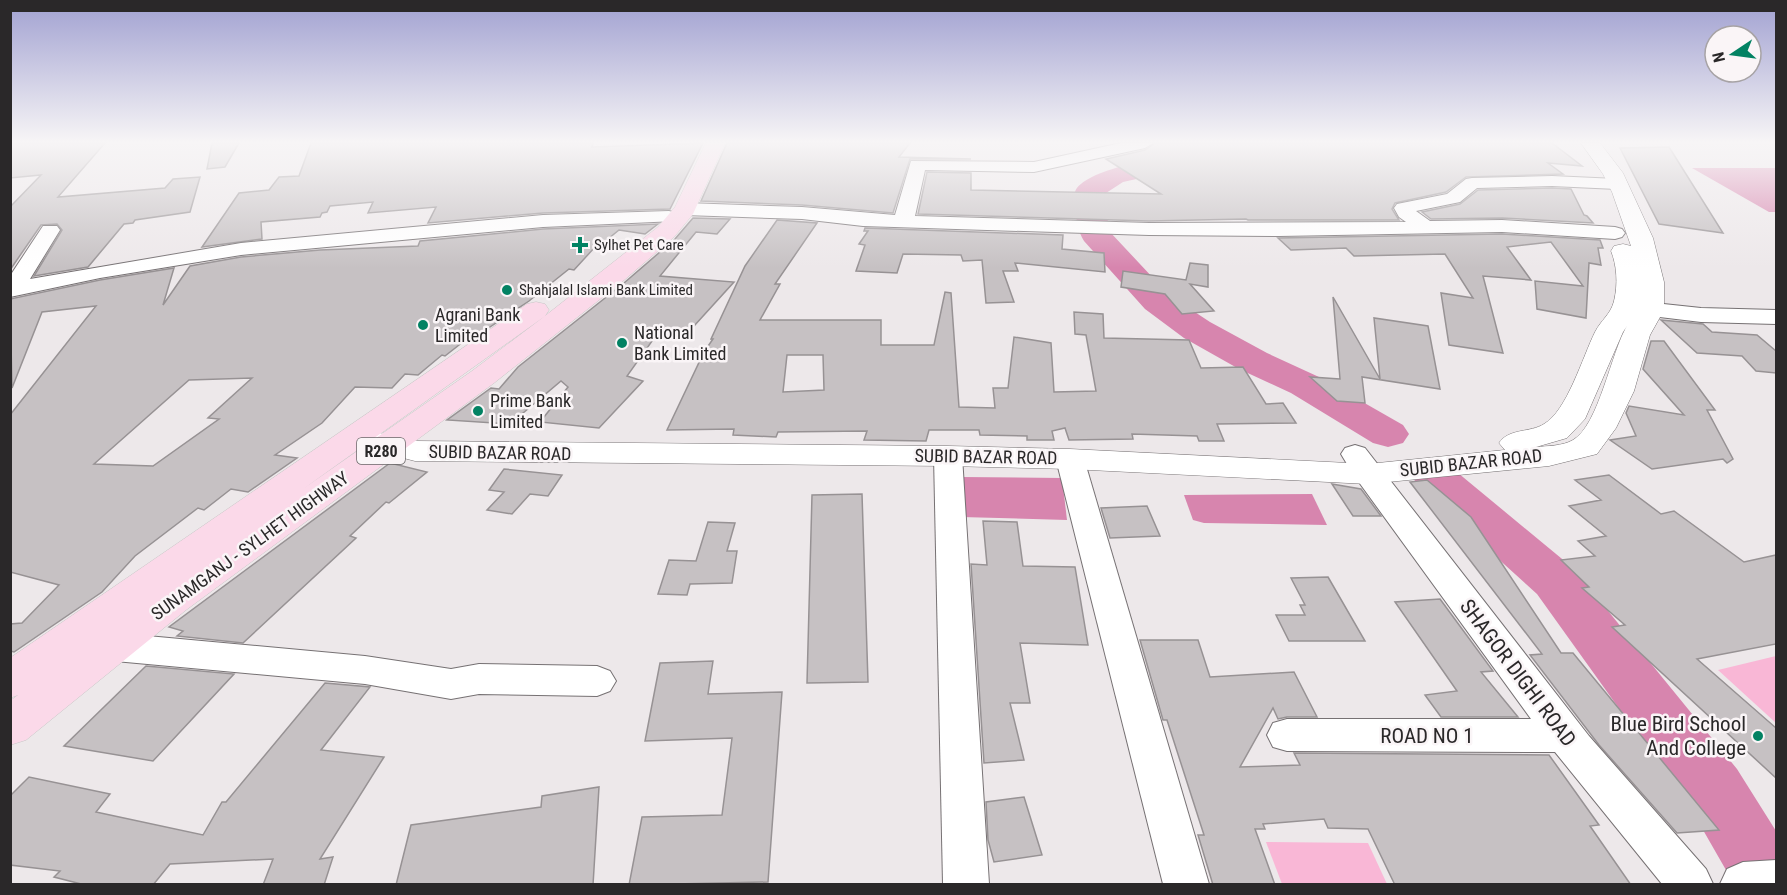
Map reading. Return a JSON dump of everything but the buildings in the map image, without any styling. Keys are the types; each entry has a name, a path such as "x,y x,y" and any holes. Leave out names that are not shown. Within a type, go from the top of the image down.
{"main road":[{"name":"SUNAMGANJ - SYLHET HIGHWAY","path":"10,681 347,441 677,213 685,185"},
{"name":"SUNAMGANJ - SYLHET HIGHWAY","path":"10,727 115,647 172,600 483,377 614,276 666,231 693,185"},
{"name":"SUBID BAZAR ROAD","path":"389,444 426,451 948,456 1361,464 1549,456 1585,447 1600,428 1619,391 1636,335 1638,309 1629,265 1615,233 1610,185"},
{"name":"SUBID BAZAR ROAD","path":"1613,185 1623,192 1641,238 1651,282 1638,309"},
{"name":"SUBID BAZAR ROAD","path":"389,444 436,440 567,444 1156,448 1361,464"},
{"path":"347,441 389,444"}],"street":[{"path":"904,220 912,185"},
{"path":"1424,226 1406,213 1404,208 1453,198 1470,185"},
{"path":"11,290 100,272 241,249 532,222 677,213 802,213 863,220 1104,227 1279,230 1502,226 1615,233"},
{"path":"11,290 50,230"},
{"path":"1638,309 1738,318 1776,317"},
{"path":"948,456 966,885"},
{"path":"1070,459 1186,885"},
{"name":"SHAGOR DIGHI ROAD","path":"1361,464 1566,736 1690,885"},
{"path":"115,647 365,670 451,684 479,679 597,681"},
{"name":"ROAD NO 1","path":"1287,735 1566,736"},
{"path":"1743,885 1776,881"}],"shaded area":[{"path":"1721,185 1776,185 1776,212 1769,212"},
{"path":"961,477 1062,478 1067,520 961,517"},
{"path":"1312,494 1327,525 1204,523 1193,520 1184,495"},
{"path":"1776,656 1776,723 1718,670"},
{"path":"1266,842 1368,843 1387,884 1282,884"}],"waterway":[{"path":"1100,185 1089,192 1095,234 1157,302 1197,330 1253,361 1305,385 1388,434"},
{"path":"1436,478 1555,581 1714,789 1771,884"}],"place":[{"name":"Sylhet Pet Care","path":"580,245"},
{"name":"Shahjalal Islami Bank Limited","path":"507,290"},
{"name":"Agrani Bank Limited","path":"423,325"},
{"name":"National Bank Limited","path":"622,343"},
{"name":"Prime Bank Limited","path":"478,411"},
{"name":"Blue Bird School And College","path":"1758,736"}]}
